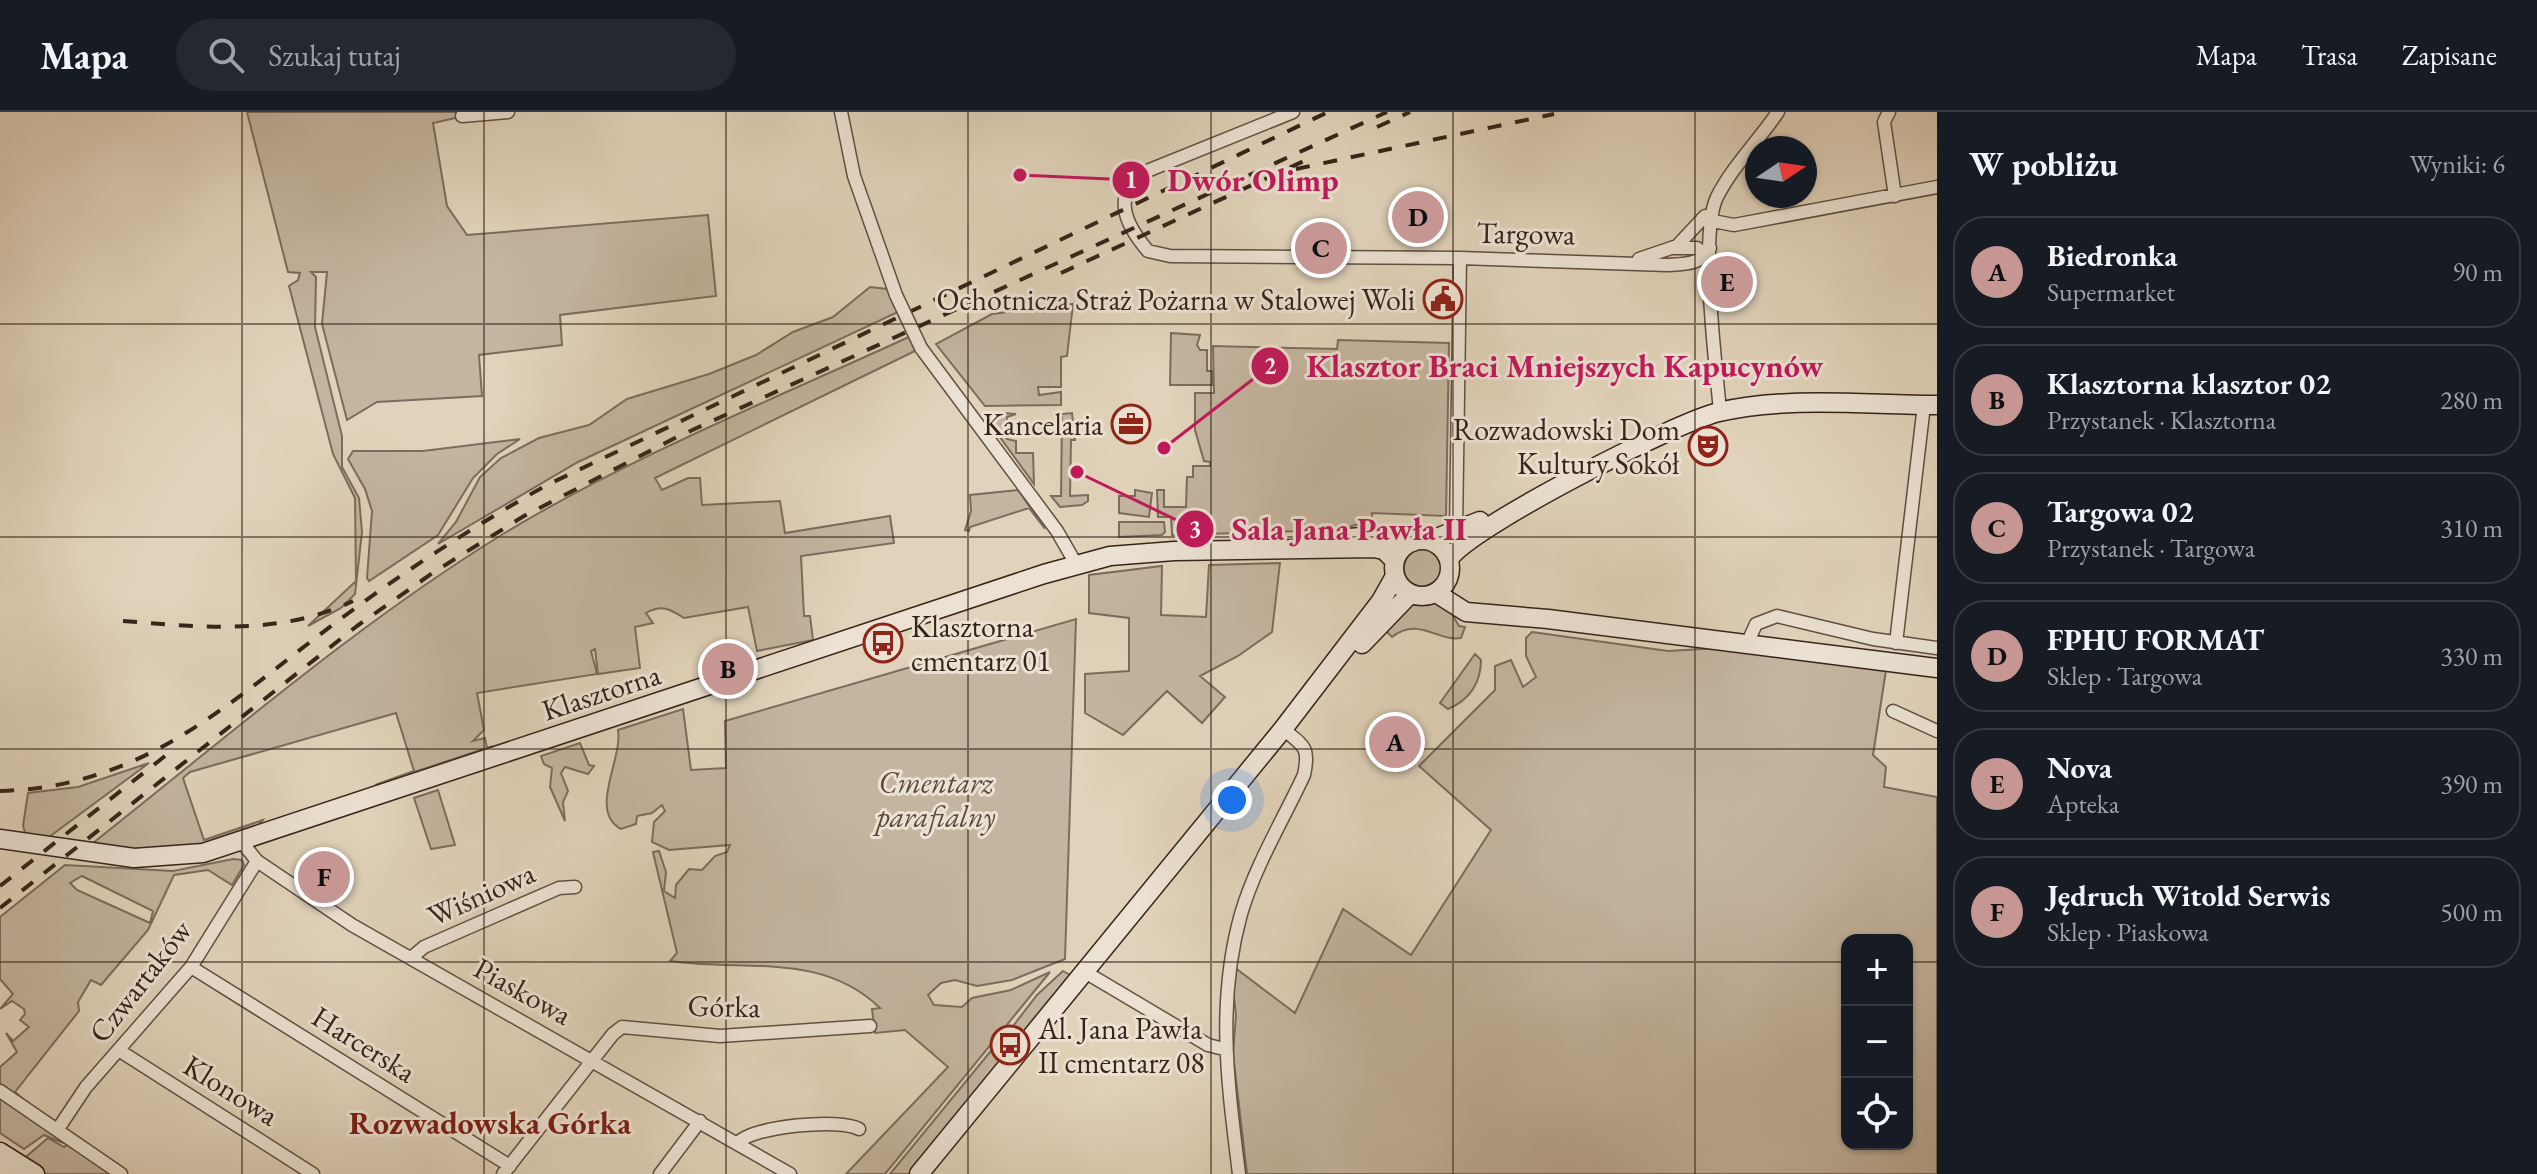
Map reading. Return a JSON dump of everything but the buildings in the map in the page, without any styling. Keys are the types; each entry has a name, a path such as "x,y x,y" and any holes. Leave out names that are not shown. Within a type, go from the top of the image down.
{"street":[{"path":"462,116 508,112"},
{"path":"841,112 854,176 896,295 921,348 1055,527 1076,564"},
{"name":"Targowa","path":"1293,112 1147,171 1129,184 1123,202 1144,247 1154,254 1680,264 1709,255"},
{"name":"Targowa","path":"1624,262 1671,249 1707,221 1717,198 1778,112"},
{"path":"1889,112 1884,122 1895,196"},
{"path":"1720,411 1707,221 1734,225 1937,187"},
{"path":"1671,249 1689,247 1709,255"},
{"path":"1456,531 1460,258"},
{"path":"1896,643 1930,405 1777,405 1720,411 1682,426 1524,505 1472,536 1457,547 1449,559 1442,587 1456,607 1475,613 1937,668"},
{"path":"919,1174 1286,725 1381,601 1399,553 1421,541 1524,505"},
{"name":"Klasztorna","path":"1301,547 1373,535 1421,541"},
{"path":"1421,541 1438,545 1449,559"},
{"name":"Klasztorna","path":"6,840 87,854 149,859 203,853 1076,564 1151,552 1301,547 1378,549 1395,569"},
{"path":"1395,569 1410,594"},
{"path":"1286,725 1410,594 1442,587"},
{"path":"1747,644 1756,624 1777,616 1896,643 1937,648"},
{"path":"1893,711 1937,731"},
{"path":"1239,1174 1224,1049 1232,955 1242,912 1304,775 1308,756 1286,725"},
{"name":"Piaskowa","path":"241,841 257,861 352,925 790,1174"},
{"name":"Czwartaków","path":"58,1129 86,1087 191,967 257,861"},
{"name":"Wiśniowa","path":"411,958 424,947 559,888 575,887"},
{"name":"Harcerska","path":"191,967 506,1170"},
{"path":"1085,972 1208,1045 1224,1049"},
{"name":"Górka","path":"594,1061 613,1034 627,1026 720,1036 870,1026"},
{"name":"Klonowa","path":"120,1051 313,1174"},
{"path":"506,1170 594,1061"},
{"path":"0,1091 121,1174"},
{"path":"660,1174 700,1121"},
{"path":"738,1143 760,1131 841,1124 859,1129"},
{"path":"0,1152 35,1174"},
{"path":"0,1167 11,1174"}],"green space":[{"path":"247,112 482,112 433,123 447,206 467,235 708,215 716,296 560,315 562,345 479,355 482,396 377,402 347,420 322,324 327,272 311,272 316,277 315,327 342,436 342,467 359,498 362,532 355,594 341,608 308,626 356,581 355,498 333,454 289,286 298,280 300,273 288,272"},
{"path":"870,287 887,289 898,312 578,462 438,544 456,522 480,477 501,458 539,438 589,425 627,399 709,374 756,355 793,332 833,317"},
{"path":"1073,304 1067,356 1061,357 1061,387 1038,387 1039,395 1061,392 1061,405 985,406 936,344 992,314"},
{"path":"1171,333 1200,335 1197,345 1200,350 1207,350 1207,371 1212,371 1212,385 1170,385"},
{"path":"911,336 917,350 655,478 662,490 688,478 700,478 702,505 780,501 785,533 890,516 894,543 801,556 804,616 810,616 813,640 757,651 748,607 684,618 666,609 652,610 646,613 653,623 635,627 640,668 598,674 595,649 591,651 597,674 477,693 484,730 473,741 485,738 487,748 375,785 414,771 396,713 190,772 183,778 204,840 263,820 251,831 213,844 164,849 101,849 102,844 93,843 344,643 503,534 653,454"},
{"path":"1338,340 1449,343 1446,516 1372,513 1372,521 1336,530 1172,535 1171,517 1158,517 1157,490 1164,490 1164,507 1186,507 1187,477 1193,477 1193,466 1210,466 1210,462 1204,461 1195,430 1195,393 1214,393 1213,346 1337,349"},
{"path":"1002,413 1016,414 1007,417 1007,439 1016,441 1016,453 1033,453 1034,484 986,418"},
{"path":"1072,413 1075,440 1071,440 1070,496 1088,495 1088,501 1082,505 1060,507 1051,496 1061,496 1062,417 1053,415"},
{"path":"520,439 497,454 473,478 438,535 369,581 372,511 365,489 348,459 353,451 423,451"},
{"path":"1018,490 1045,529 1029,508 965,530 971,511 970,495"},
{"path":"1135,490 1152,493 1149,517 1119,513 1119,496 1135,496"},
{"path":"1119,522 1164,522 1165,532 1162,535 1119,537"},
{"path":"1423,549 1436,555 1442,568 1436,581 1423,587 1410,581 1404,568 1410,555"},
{"path":"1280,563 1272,632 1238,656 1200,676 1225,697 1202,723 1167,691 1123,735 1085,713 1085,674 1129,671 1129,618 1089,613 1089,575 1162,566 1161,615 1206,617 1209,565"},
{"path":"1436,600 1448,607 1459,626 1465,627 1461,638 1419,629 1401,631 1392,637 1385,630 1409,603"},
{"name":"Cmentarz parafialny","path":"1076,619 1065,959 1012,980 977,986 955,980 941,983 928,995 934,1005 962,1007 972,998 1011,990 1050,972 885,1174 846,1174 948,1067 905,1030 875,1033 872,1009 880,1008 857,990 833,978 781,967 670,961 677,953 653,852 659,851 666,872 664,891 675,898 676,885 689,869 702,870 715,856 727,852 730,845 669,850 652,842 654,822 665,811 662,805 652,813 637,816 636,824 621,829 612,821 607,810 607,797 618,730 683,709 691,770 726,768 725,721"},
{"path":"1532,632 1668,651 1719,648 1886,670 1873,755 1886,767 1884,787 1937,797 1937,1174 1247,1174 1233,1054 1236,1015 1230,964 1295,1013 1343,909 1411,955 1491,830 1419,766 1495,690 1495,666 1511,660 1523,687 1536,677 1526,656 1526,638"},
{"path":"1475,654 1481,660 1476,683 1462,701 1448,709 1440,703"},
{"path":"580,743 589,765 594,766 588,774 565,767 561,773 568,791 563,802 565,821 550,787 552,768 544,764 541,756"},
{"path":"149,763 49,837 26,835 23,826 28,793 78,787"},
{"path":"438,790 455,845 431,849 414,798"},
{"path":"233,859 242,860 244,865 232,885 208,870 174,875 148,930 101,985 91,980 78,1002 79,1011 15,1092 23,1099 0,1086 0,1067 17,1052 6,1033 13,1041 29,1027 20,1020 25,1014 24,1009 12,1001 0,1009 13,994 0,979 0,917 65,865 173,871","holes":["82,876 153,911 150,923 77,890 70,883"]},
{"path":"1063,971 1070,975 1020,1039 1017,1036 1010,1044 1003,1039 1037,995"},
{"path":"999,1041 1007,1048 1001,1054 1005,1058 909,1174 890,1174"},
{"path":"0,1097 68,1140 63,1143 44,1135 24,1149 0,1133"},
{"path":"48,1138 64,1147 71,1142 114,1174 43,1174 21,1161"}],"railway":[{"path":"0,791 54,786 102,773 147,754 229,704 421,562 545,486 1328,112"},
{"path":"0,908 357,626 434,572 524,516 675,438 1387,112"},
{"path":"1377,127 1410,112"},
{"path":"1296,169 1554,114"},
{"path":"1061,273 1304,161"},
{"path":"1260,190 1304,181"},
{"path":"123,621 211,627 269,624 297,620 353,601"},
{"path":"0,886 165,756"}],"place":[{"name":"Dwór Olimp","path":"1020,175"},
{"name":"FPHU FORMAT","path":"1418,217"},
{"name":"Targowa 02","path":"1321,248"},
{"name":"Nova","path":"1727,282"},
{"name":"Ochotnicza Straż Pożarna w Stalowej Woli","path":"1443,299"},
{"name":"Kancelaria","path":"1131,424"},
{"name":"Rozwadowski Dom Kultury Sokół","path":"1708,446"},
{"name":"Klasztor Braci Mniejszych Kapucynów","path":"1164,448"},
{"name":"Sala Jana Pawła II","path":"1077,472"},
{"name":"Klasztorna cmentarz 01","path":"883,643"},
{"name":"Klasztorna klasztor 02","path":"728,669"},
{"name":"Biedronka","path":"1395,742"},
{"name":"Jędruch Witold Serwis","path":"324,877"},
{"name":"Al. Jana Pawła II cmentarz 08","path":"1010,1045"}],"district":[{"name":"Rozwadowska Górka","path":"490,1123"}]}
